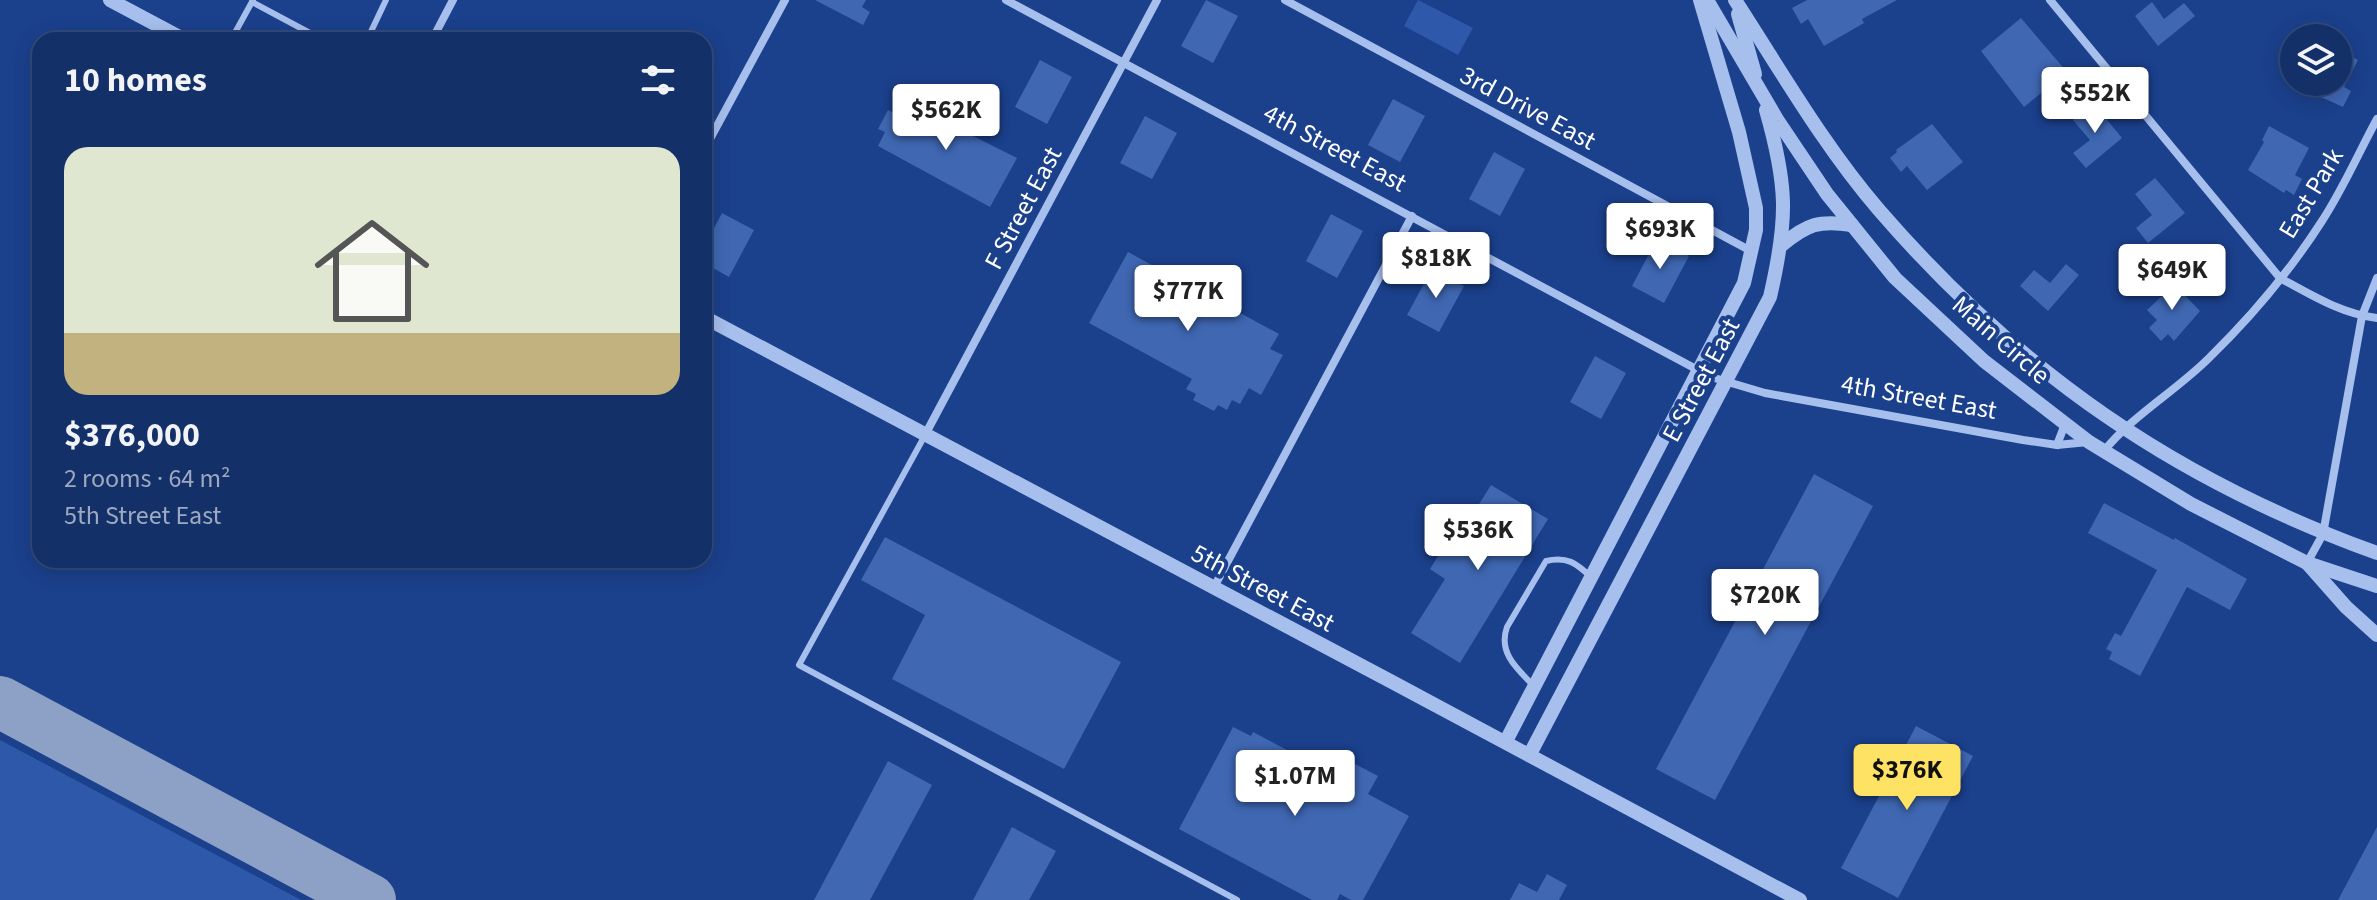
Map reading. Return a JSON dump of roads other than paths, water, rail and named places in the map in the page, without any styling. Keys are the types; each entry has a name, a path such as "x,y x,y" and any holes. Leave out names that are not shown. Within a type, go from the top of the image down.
{"street":[{"path":"110,0 170,32"},
{"path":"436,32 453,0"},
{"path":"712,135 785,0"},
{"name":"4th Street East","path":"1006,0 1727,383 1765,393 2057,445 2089,442"},
{"name":"F Street East","path":"925,435 1157,0"},
{"name":"3rd Drive East","path":"1285,0 1751,251"},
{"name":"E Street East","path":"1506,741 1739,296 1751,251 1756,230 1751,178 1700,0"},
{"name":"Main Circle","path":"1707,0 1761,92 1827,194 1895,278 1984,361 2089,442 2191,504 2307,563 2377,586"},
{"name":"E Street East","path":"1530,754 1770,297 1782,245 1784,191 1735,0"},
{"name":"Main Circle","path":"1735,0 1808,113 1878,209 1961,299 2121,429 2239,496 2323,534 2377,553"},
{"path":"2050,0 2280,278 2321,301 2362,316 2377,318"},
{"name":"East Park","path":"2104,451 2121,429 2161,401 2208,360 2280,278 2323,220 2377,119"},
{"path":"1213,589 1412,216"},
{"path":"1782,245 1803,227 1828,221 1852,225"},
{"path":"2377,278 2362,316 2323,534 2307,563 2346,607 2377,635"},
{"name":"5th Street East","path":"712,321 1800,900"},
{"path":"2057,445 2065,424"}],"lane":[{"path":"371,32 386,0"},
{"path":"236,32 253,1 309,32"},
{"path":"925,435 799,665 1237,900"},
{"path":"1533,685 1506,652 1503,639 1507,627 1546,561 1559,558 1575,562 1591,577"}]}
